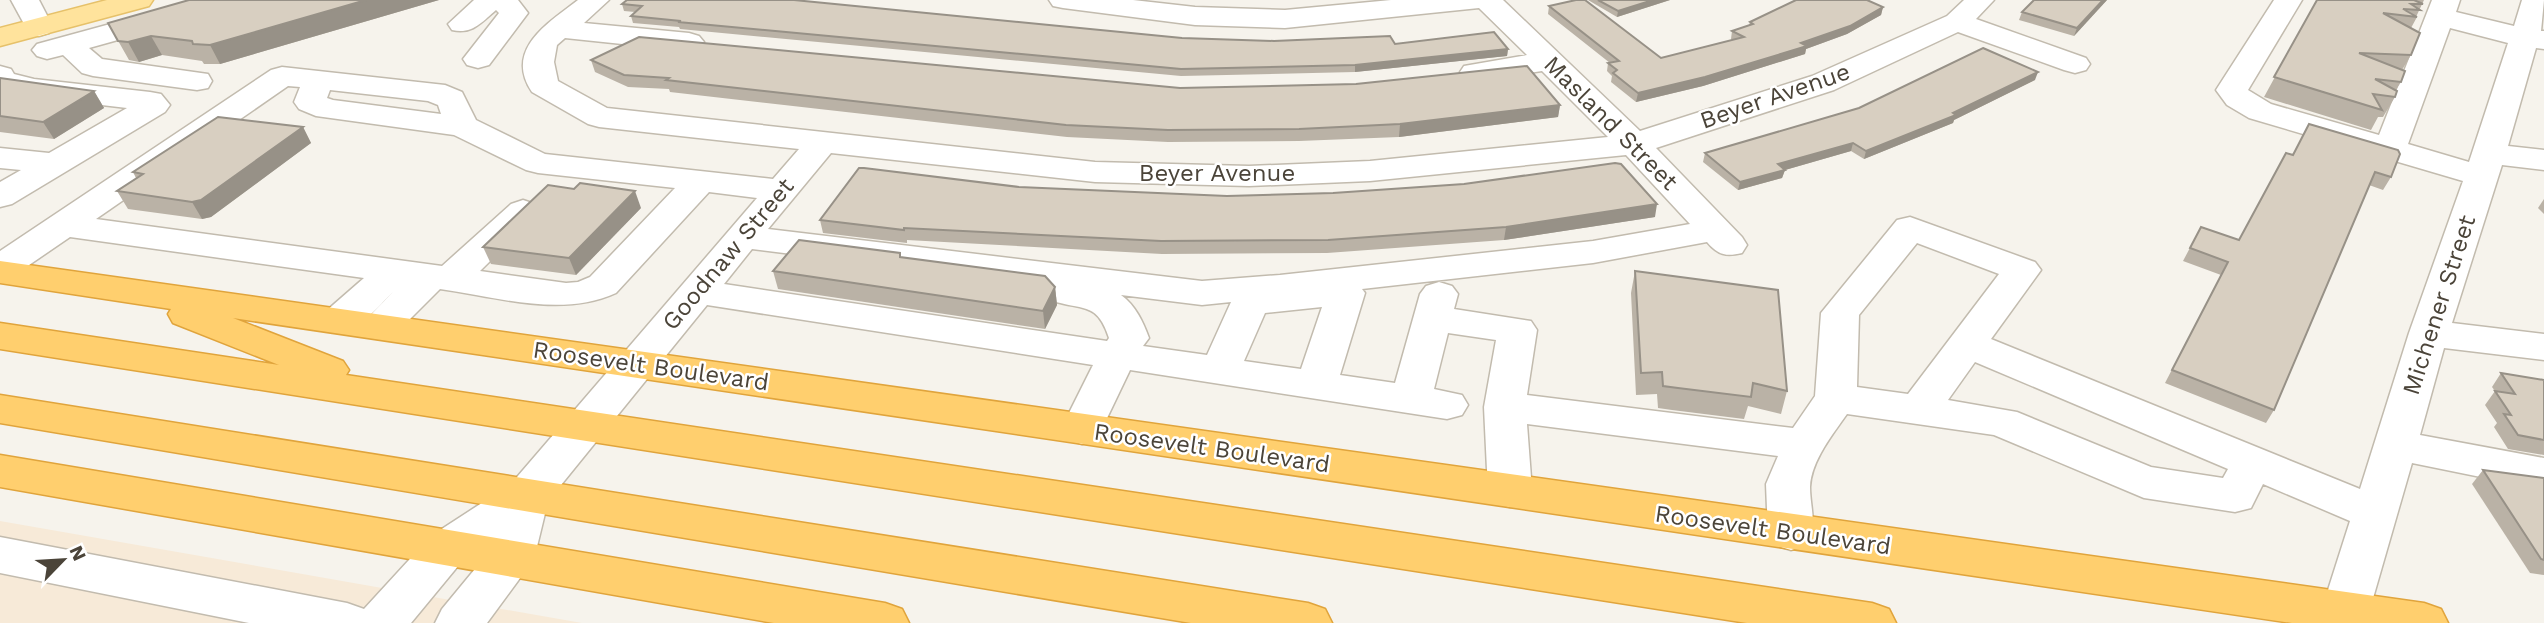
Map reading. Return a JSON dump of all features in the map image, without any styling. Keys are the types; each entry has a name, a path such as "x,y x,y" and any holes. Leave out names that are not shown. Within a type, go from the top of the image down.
{"highway":[{"name":"Roosevelt Boulevard","path":"0,270 1791,533 2424,623"},
{"path":"127,290 393,396"},
{"path":"0,336 1872,623"},
{"path":"0,409 1308,623"},
{"path":"0,451 71,484"},
{"path":"0,471 885,623"}],"main road":[{"path":"0,37 53,40"}],"street":[{"path":"25,0 53,40 93,67 197,81"},
{"path":"53,40 139,8 230,0"},
{"path":"462,24 491,0"},
{"path":"478,59 514,13 502,0"},
{"name":"Beyer Avenue","path":"595,0 543,42 539,62 543,85 599,117 1095,172 1249,176 1370,171 1634,144 1823,83 1969,11"},
{"path":"1063,0 1104,2 1195,16 1285,19 1477,0"},
{"name":"Masland Street","path":"1446,268 1724,239 1634,144 1487,0"},
{"path":"2288,0 2232,90 2238,98 2260,111 2390,149 2485,165 2544,160"},
{"name":"Michener Street","path":"2345,611 2429,333 2485,165 2534,39 2536,0"},
{"path":"2390,149 2443,9 2534,39"},
{"path":"1969,11 2075,64"},
{"path":"559,29 711,44"},
{"path":"1448,75 1550,61"},
{"path":"0,75 2,80 34,88 150,101 154,105 0,197"},
{"path":"0,270 282,76 434,92 451,99 462,126 538,163 782,190"},
{"name":"Goodnaw Street","path":"382,623 447,548 527,496 822,142"},
{"path":"0,158 55,164"},
{"path":"379,327 441,278 569,167"},
{"path":"62,225 566,295 585,293 603,285 701,181"},
{"path":"1791,533 1788,484 1804,444 1836,398 1840,313 1910,228 2022,270 1919,409"},
{"path":"739,241 846,262 1105,301 1121,312 1129,338 1116,356 1082,429"},
{"path":"696,292 1429,403 1433,318 1446,268 1202,293 739,241"},
{"path":"339,321 394,271"},
{"path":"1220,371 1250,303 1346,293 1317,386"},
{"path":"1433,318 1517,330 1505,407 1510,491"},
{"path":"2429,333 2544,346"},
{"path":"1967,344 2375,513"},
{"path":"1836,398 2002,422 2144,482 2235,496 2253,463"},
{"path":"1505,407 1804,444"},
{"path":"2395,444 2544,474"},
{"name":"Goodnaw Street","path":"510,559 527,496"},
{"path":"0,555 347,623"},
{"path":"459,623 510,559"}],"shaded area":[{"path":"0,521 582,623 0,623"}],"building":[{"path":"189,0 366,0 210,45 151,36 128,42 118,41 108,23"},
{"path":"627,0 794,0 1182,38 1274,41 1390,36 1395,44 1494,32 1508,49 1355,65 1181,69 678,22 681,21 631,16 642,6 622,4"},
{"path":"1585,0 1661,58 1744,37 1732,31 1753,24 1750,22 1796,0 1867,0 1883,7 1850,26 1801,43 1807,46 1705,77 1638,93 1613,73 1617,70 1608,63 1619,61 1549,6"},
{"path":"1598,0 1653,0 1618,11"},
{"path":"2034,0 2103,0 2077,28 2022,12"},
{"path":"2317,0 2414,0 2423,4 2411,4 2420,10 2403,9 2417,17 2383,13 2420,33 2411,55 2359,53 2405,71 2401,82 2375,79 2397,91 2395,97 2373,94 2382,110 2274,77"},
{"path":"639,37 1180,88 1356,84 1527,66 1560,105 1400,124 1299,129 1168,130 1066,125 624,75 591,60"},
{"path":"1983,48 2038,72 1953,113 1956,115 1866,151 1853,143 1778,164 1785,170 1740,182 1705,153 1859,108"},
{"path":"0,78 94,91 43,122 0,116"},
{"path":"218,117 303,127 201,200 192,202 117,191 143,174 133,172"},
{"path":"2309,124 2398,150 2400,154 2391,177 2375,172 2274,410 2172,370 2228,262 2190,248 2201,227 2239,240 2286,153 2293,155"},
{"path":"1621,164 1657,204 1506,227 1328,240 1161,241 904,230 820,220 859,168 1019,187 1227,196 1333,193 1464,184"},
{"path":"580,183 635,191 569,258 483,247 548,185 574,189"},
{"path":"799,240 900,253 900,257 1045,276 1055,287 1043,311 773,271"},
{"path":"1635,271 1778,290 1787,391 1753,383 1751,397 1663,386 1662,372 1641,373"},
{"path":"2501,373 2544,380 2544,440 2518,435 2504,414 2511,415 2495,391 2515,394"},
{"path":"2483,470 2544,478 2544,560 2541,559"}]}
